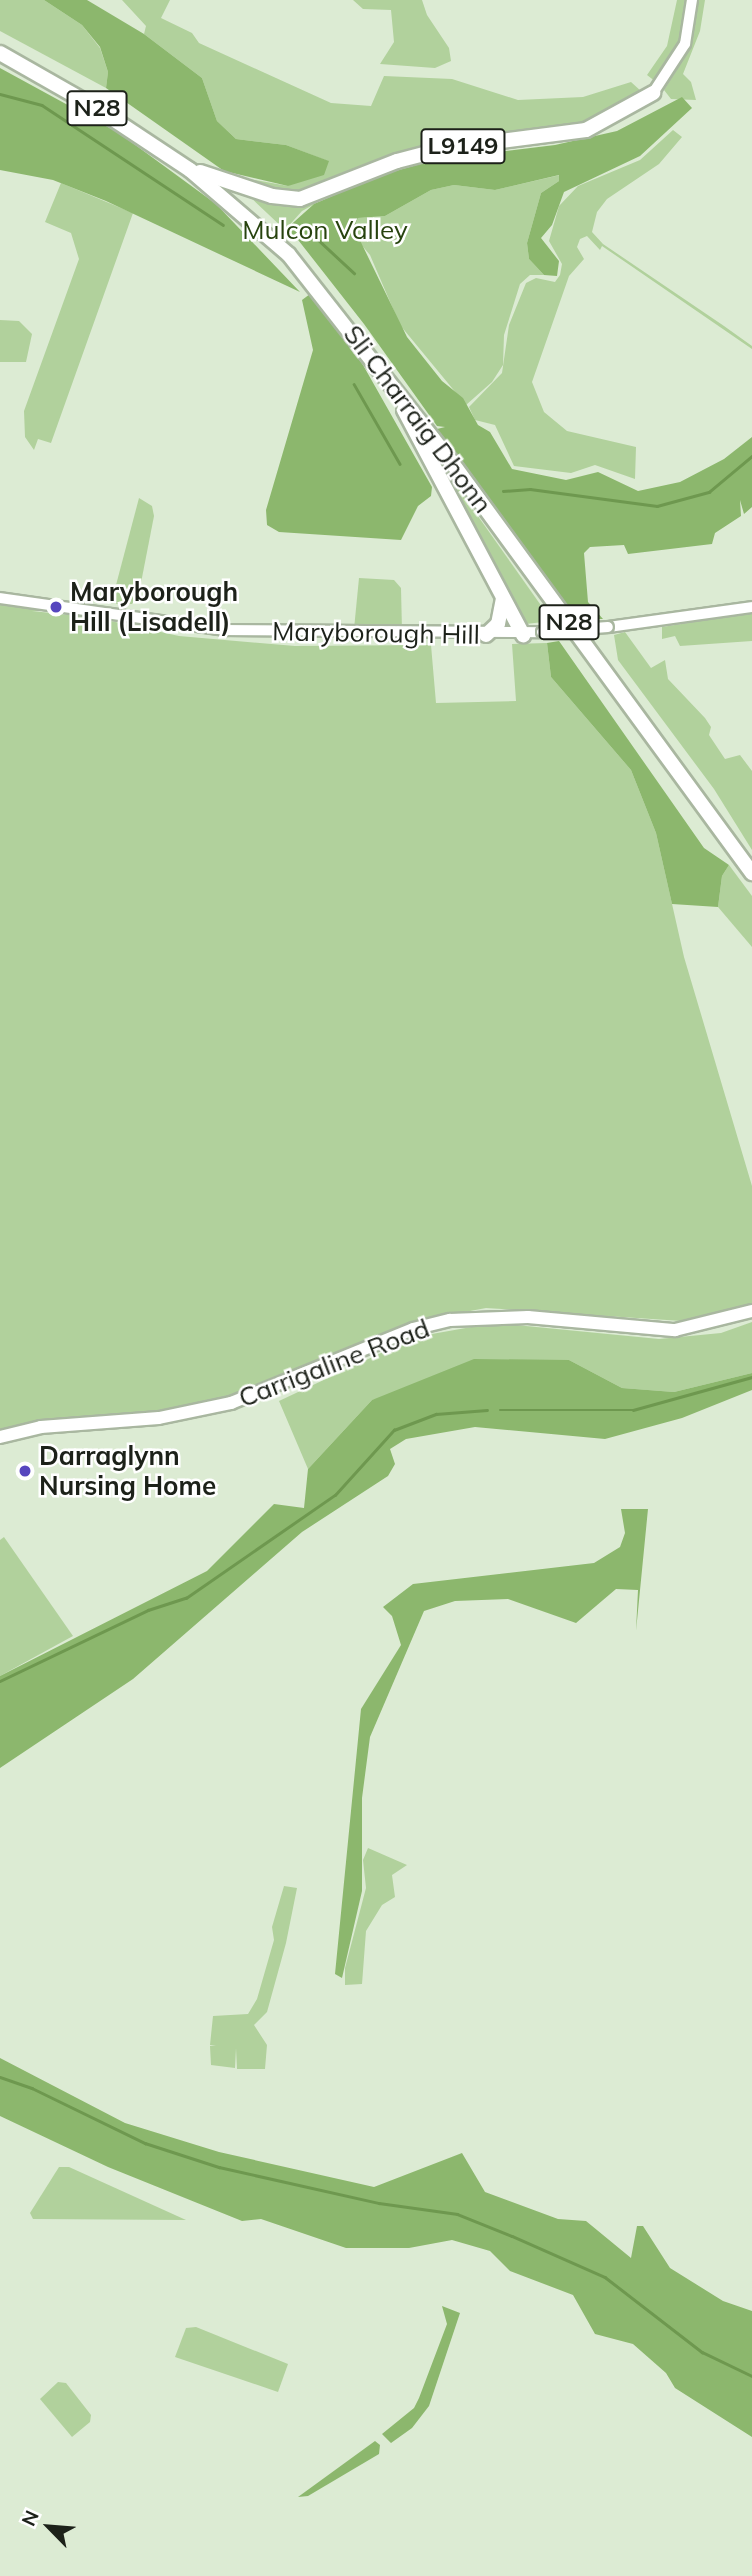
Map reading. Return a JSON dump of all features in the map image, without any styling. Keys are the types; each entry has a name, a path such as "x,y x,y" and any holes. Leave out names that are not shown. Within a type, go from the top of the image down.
{"highway":[{"name":"Sli Charraig Dhonn","path":"0,53 98,109 190,170 289,255 384,373 752,873"},
{"name":"L9149","path":"190,170 272,196 300,199 397,161 435,151 586,130 653,93"},
{"name":"N28","path":"384,373 523,635"},
{"name":"N28","path":"486,635 498,624 503,598"}],"main road":[{"name":"Carrigaline Road","path":"0,1437 41,1427 159,1418 231,1403 413,1329 450,1320 528,1317 674,1330 752,1311"}],"street":[{"name":"L9149","path":"653,93 685,44 692,0"},
{"name":"Maryborough Hill","path":"0,598 226,630 486,635 523,635 608,627 752,607"}],"green space":[{"path":"0,0 44,0 82,25 100,48 108,72 106,88 0,31"},
{"path":"44,0 87,0 144,34 202,78 217,121 236,139 286,145 329,161 324,175 288,186 224,171 106,88 108,72 100,47 82,25"},
{"path":"122,0 170,0 161,18 192,33 199,43 331,103 371,106 384,76 452,79 518,100 583,97 631,82 642,92 591,121 449,140 393,155 316,189 283,194 244,178 288,186 328,161 286,145 236,139 217,121 202,78 144,34 146,26"},
{"path":"353,0 422,0 427,15 449,48 451,61 435,68 380,64 394,42 391,10 363,9"},
{"path":"677,0 687,0 685,28 678,48 656,82 647,75 667,46"},
{"path":"698,0 705,0 700,31 683,74 691,82 696,100 671,99 664,90 687,53"},
{"path":"0,68 119,133 216,204 300,292 106,201 53,180 0,170"},
{"path":"682,97 692,108 640,156 564,192 552,225 541,238 559,261 557,276 544,275 529,259 527,243 541,193 559,181 559,175 495,190 454,185 431,190 385,216 358,218 354,228 407,337 442,381 463,398 478,425 490,432 512,469 566,480 598,472 638,491 680,482 724,459 752,437 752,507 744,514 740,500 741,516 715,533 712,544 628,554 624,545 590,547 584,553 588,602 603,619 574,619 437,429 445,427 437,426 364,324 295,236 285,230 314,204 378,176 434,160 555,145 617,131"},
{"path":"673,130 682,137 659,164 607,199 597,212 592,232 603,244 724,326 752,346 752,349 602,246 600,250 587,236 580,239 577,247 584,259 569,276 532,382 544,412 567,431 636,447 635,479 595,465 571,473 514,466 495,425 475,420 469,407 502,373 509,325 526,283 536,278 555,282 560,275 562,264 549,241 559,206 578,186 640,160"},
{"path":"560,175 559,181 541,193 527,243 529,259 544,275 530,275 520,284 504,335 503,365 492,382 466,405 400,325 370,255 359,242 354,228 358,218 385,216 431,190 454,185 495,190"},
{"path":"61,183 133,213 51,443 38,439 34,450 25,437 24,411 79,259 71,233 45,222"},
{"path":"248,195 312,200 331,195 302,211 285,230"},
{"name":"Mulcon Valley","path":"310,294 363,365 432,487 431,496 418,506 401,540 279,532 267,525 266,510 313,350 302,300"},
{"path":"0,320 19,321 32,334 26,362 0,362"},
{"path":"439,461 552,621 517,625"},
{"path":"139,498 152,506 154,516 139,593 132,604 111,604"},
{"path":"359,578 394,580 401,588 402,631 354,629"},
{"path":"0,604 26,604 48,611 32,611 97,618 179,636 295,646 431,645 436,703 516,701 512,644 547,643 551,677 631,770 656,833 684,957 752,1186 752,1305 682,1321 486,1308 422,1320 228,1397 179,1408 37,1422 0,1432"},
{"path":"752,613 752,641 680,646 675,636 662,639 662,627"},
{"path":"625,632 651,668 665,660 668,679 705,718 711,727 709,735 725,759 740,755 752,771 752,850 714,789 618,660 614,635"},
{"path":"559,641 704,848 729,865 722,876 718,907 672,904 656,833 631,770 551,677 547,643"},
{"path":"729,865 752,896 752,947 718,907 722,876"},
{"path":"752,1322 752,1373 674,1392 622,1388 569,1360 372,1400 308,1469 279,1401 415,1337 494,1323 659,1339 721,1333"},
{"path":"474,1359 569,1360 622,1388 674,1392 752,1373 752,1390 682,1418 605,1439 475,1427 406,1439 390,1449 395,1464 388,1476 302,1532 133,1679 0,1768 0,1676 207,1571 274,1504 304,1508 308,1469 372,1400"},
{"path":"621,1509 648,1509 636,1631 638,1590 616,1589 576,1623 508,1599 455,1601 424,1611 370,1737 362,1798 362,1891 342,1978 335,1974 361,1709 401,1645 392,1616 383,1607 413,1584 594,1563 620,1547 625,1533"},
{"path":"4,1537 73,1636 0,1676 0,1540"},
{"path":"368,1848 407,1865 392,1875 395,1897 382,1905 366,1931 362,1984 345,1985 345,1968 366,1888 363,1860"},
{"path":"284,1886 297,1888 286,1943 267,2012 254,2025 267,2045 265,2069 237,2069 236,2048 235,2068 211,2065 210,2046 216,2046 210,2045 213,2016 248,2014 257,1999 274,1940 272,1927"},
{"path":"0,2058 125,2123 219,2152 374,2187 462,2153 485,2192 558,2219 586,2221 631,2258 637,2226 643,2226 670,2268 723,2301 752,2311 752,2437 675,2388 666,2373 633,2344 595,2334 573,2295 510,2271 490,2251 452,2240 409,2248 346,2248 261,2219 242,2221 108,2167 0,2116"},
{"path":"59,2167 69,2167 186,2220 33,2219 30,2213"},
{"path":"442,2306 460,2313 429,2406 412,2428 391,2443 382,2434 414,2408 419,2398 447,2324"},
{"path":"196,2327 288,2364 278,2392 175,2357 186,2328"},
{"path":"58,2382 66,2383 91,2415 90,2422 72,2437 40,2399"},
{"path":"375,2441 380,2445 379,2454 308,2496 298,2497"}],"waterway":[{"path":"0,94 42,105 223,225"},
{"path":"311,233 354,273"},
{"path":"354,384 400,464"},
{"path":"503,491 530,489 657,506 709,492 752,456"},
{"path":"500,1410 633,1410 752,1377"},
{"path":"0,1681 148,1610 186,1598 335,1495 394,1430 436,1414 487,1410"},
{"path":"0,2077 32,2088 145,2143 219,2167 379,2203 457,2214 605,2277 702,2352 752,2376"}],"place":[{"name":"Maryborough Hill (Lisadell)","path":"56,607"},
{"name":"Darraglynn Nursing Home","path":"25,1471"}]}
